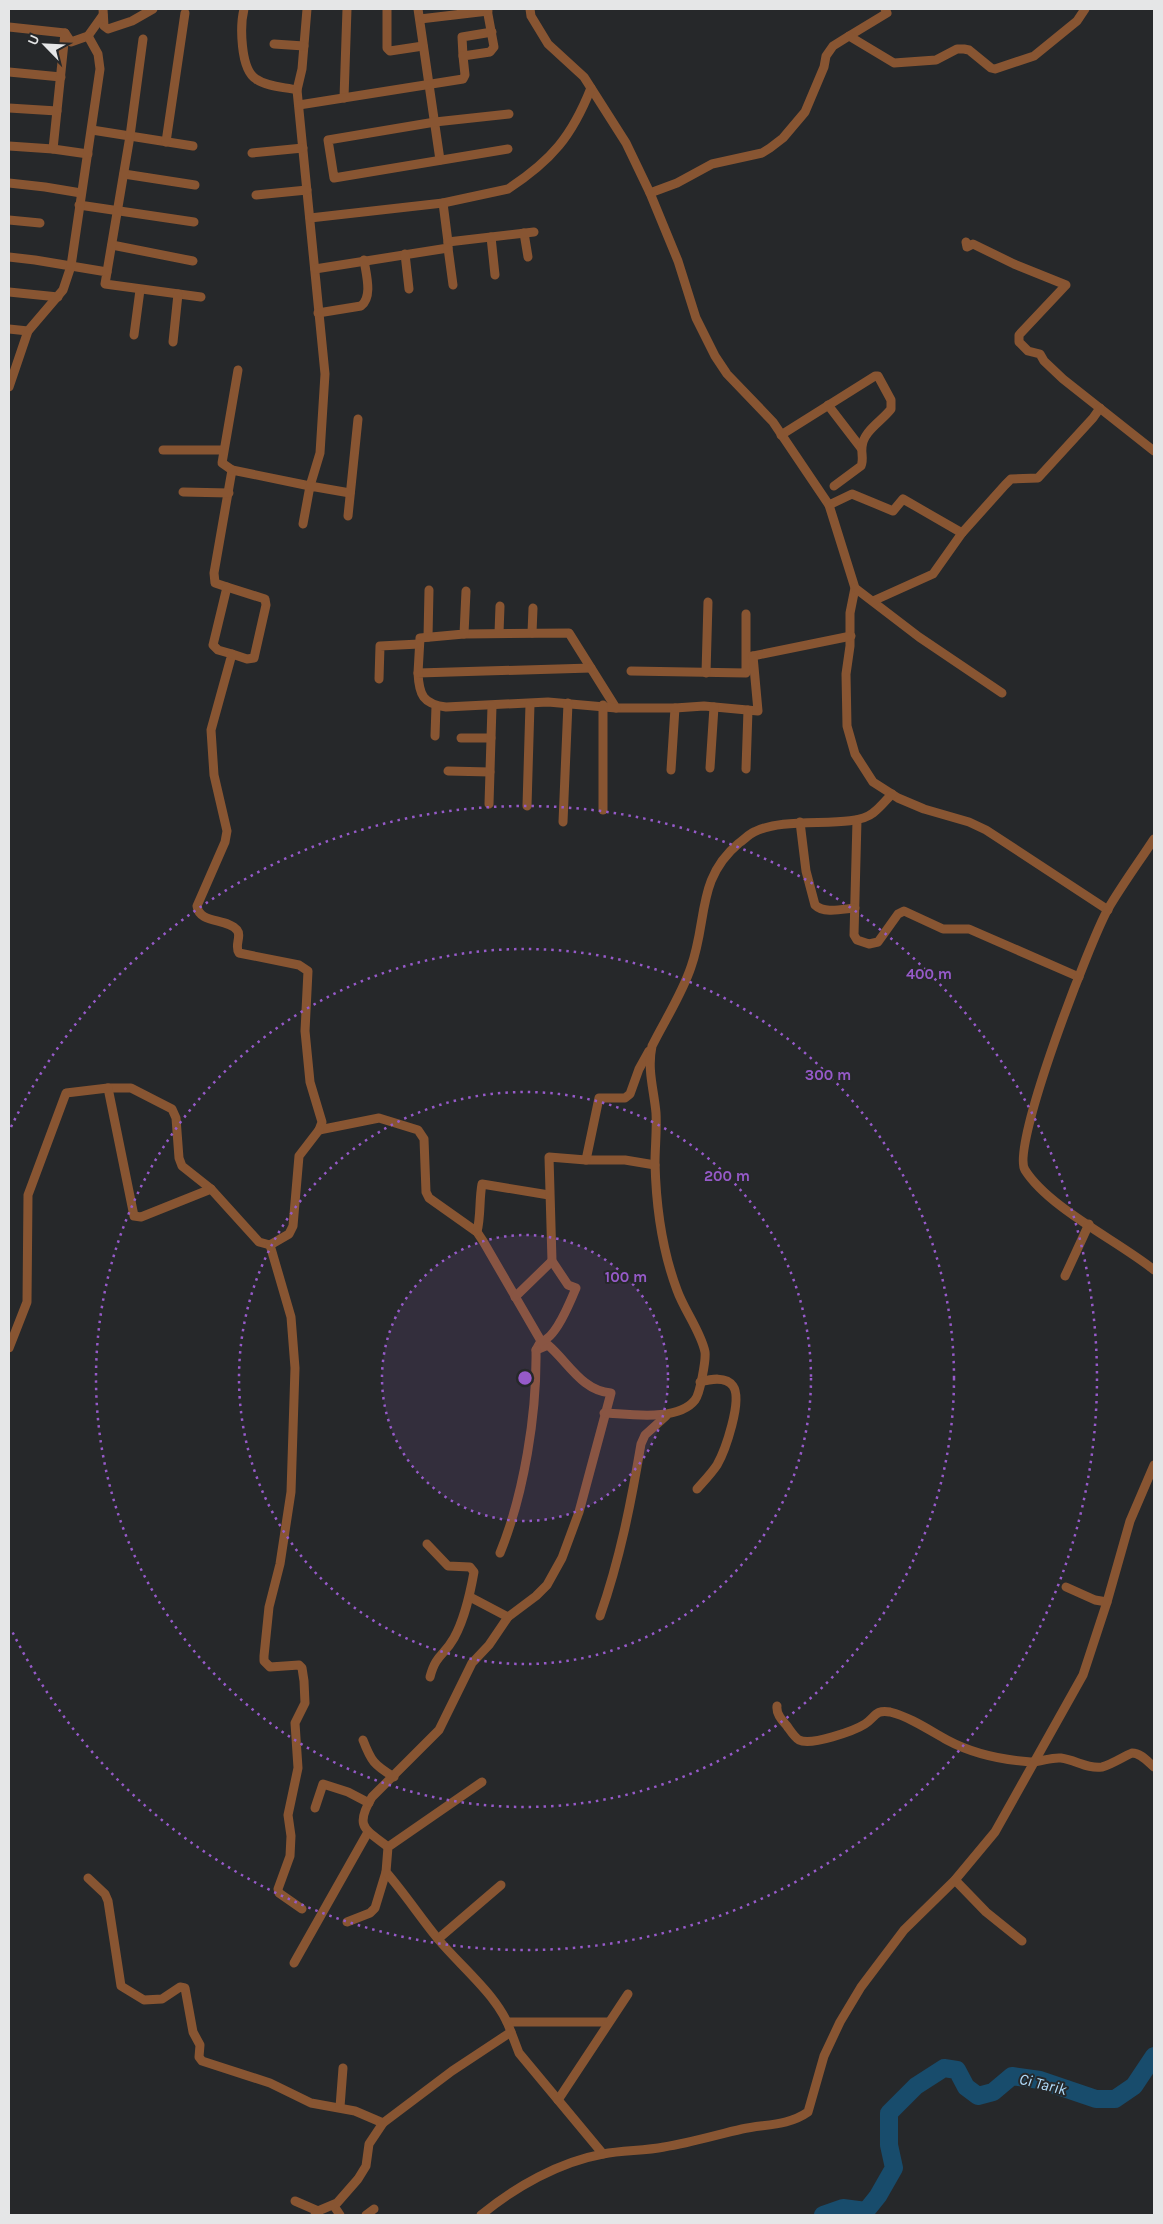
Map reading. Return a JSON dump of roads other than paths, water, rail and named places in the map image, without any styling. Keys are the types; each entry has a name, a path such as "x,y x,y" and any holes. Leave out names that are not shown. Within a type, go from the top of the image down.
{"street":[{"path":"103,12 104,26 108,29 132,21 153,9"},
{"path":"244,9 243,52 250,72 255,78 266,84 297,90"},
{"path":"304,524 310,486 320,454 325,374 297,90 304,46 307,9"},
{"path":"344,98 347,9"},
{"path":"387,9 387,48 390,51 423,46"},
{"path":"418,9 440,160"},
{"path":"530,9 531,16 548,44 584,76 626,143 650,193 678,261 696,318 716,356 727,374 773,422 829,504 855,588 850,614 846,674 846,726 855,754 873,782 892,794 924,810 959,818 986,830 1108,910"},
{"path":"849,36 894,63 936,60 957,49 964,49 969,50 991,68 995,69 1034,56 1077,21 1085,9"},
{"path":"420,19 488,10 494,47 492,51 463,56"},
{"path":"650,193 677,183 712,164 762,153 770,148 783,138 805,112 824,67 826,56 833,46 889,10"},
{"path":"65,33 71,42 88,36 103,12"},
{"path":"166,142 185,13"},
{"path":"9,27 65,33"},
{"path":"299,106 465,78 462,37 492,32"},
{"path":"53,149 65,33"},
{"path":"9,387 12,368 28,331 42,312 63,290 71,266 92,130 100,62 98,54 88,36"},
{"path":"143,39 130,136 105,284 201,297"},
{"path":"274,44 304,46"},
{"path":"9,72 61,77"},
{"path":"310,218 443,203 508,189 542,163 568,137 580,115 591,88"},
{"path":"9,108 57,111"},
{"path":"508,149 334,178 328,140 434,122 509,114"},
{"path":"92,130 193,146"},
{"path":"9,146 88,154"},
{"path":"252,154 303,148"},
{"path":"124,174 195,185"},
{"path":"9,184 45,186 81,193"},
{"path":"256,195 307,190"},
{"path":"443,203 453,285"},
{"path":"79,205 194,222"},
{"path":"9,220 40,223"},
{"path":"315,269 491,237 534,232"},
{"path":"524,233 528,257"},
{"path":"491,237 495,275"},
{"path":"966,242 967,247 973,244 1014,264 1066,285 1019,335 1019,342 1028,351 1040,354 1051,369 1154,451"},
{"path":"112,245 194,261"},
{"path":"405,254 409,289"},
{"path":"9,257 107,272"},
{"path":"318,313 361,306 365,303 368,294 364,260"},
{"path":"134,335 140,290"},
{"path":"9,292 58,297"},
{"path":"173,342 178,294"},
{"path":"9,329 28,331"},
{"path":"238,370 222,463 232,470 350,493"},
{"path":"781,435 875,376 878,376 891,400 892,407 870,431 861,448"},
{"path":"828,405 861,448 863,455 861,466 834,486"},
{"path":"873,601 933,574 962,533 1011,479 1038,478 1100,408"},
{"path":"348,516 358,419"},
{"path":"163,450 223,450"},
{"path":"227,586 213,645 218,650 247,660 254,658 266,606 265,599 227,586 216,583 214,573 232,470"},
{"path":"182,492 229,493"},
{"path":"829,504 852,494 893,511 903,499 962,533"},
{"path":"855,588 919,637 1002,693"},
{"path":"428,590 428,637"},
{"path":"464,634 466,591"},
{"path":"706,672 708,602"},
{"path":"499,634 500,606"},
{"path":"532,633 533,608"},
{"path":"616,708 569,633 464,634 420,638 418,673 420,692 425,700 436,706 568,703 603,705 616,708 714,707 758,711 749,657 746,614"},
{"path":"749,657 850,636"},
{"path":"379,679 380,646 419,644"},
{"path":"9,1348 27,1302 28,1195 67,1093 108,1088 131,1088 172,1110 176,1118 180,1163 186,1171 211,1189 259,1242 270,1245 289,1234 293,1226 299,1156 319,1130 322,1122 310,1082 305,1031 308,971 299,965 239,953 236,947 239,934 237,930 223,922 203,917 197,910 227,831 214,775 211,730 232,654"},
{"path":"631,671 746,673 749,657"},
{"path":"418,673 591,668"},
{"path":"563,822 568,703"},
{"path":"527,806 530,704"},
{"path":"603,705 603,810"},
{"path":"434,736 436,706"},
{"path":"489,804 492,706"},
{"path":"710,768 714,707"},
{"path":"671,770 674,708"},
{"path":"746,769 748,710"},
{"path":"461,738 491,738"},
{"path":"448,771 490,772"},
{"path":"586,1160 599,1098 626,1098 630,1094 639,1069 690,970 698,947 702,911 715,869 727,854 754,832 778,824 857,820 872,814 892,794"},
{"path":"857,820 854,935 859,942 869,944 878,942 898,914 904,911 943,929 970,929 1079,977"},
{"path":"800,822 806,871 815,905 819,909 826,910 855,908"},
{"path":"1154,839 1108,910 1079,977 1050,1053 1022,1161 1026,1172 1054,1200 1154,1270"},
{"path":"600,1616 619,1555 630,1508 641,1444 646,1435 666,1416 695,1400 705,1353 677,1290 660,1223 655,1164 656,1114 649,1077 652,1046"},
{"path":"108,1088 133,1216 141,1217 211,1189"},
{"path":"319,1130 380,1118 415,1127 424,1139 426,1192 429,1198 476,1232 540,1341"},
{"path":"500,1553 509,1530 531,1433 536,1378 536,1350 540,1341 548,1338 556,1327 576,1288 568,1284 552,1261 549,1157 586,1160 625,1160 655,1164"},
{"path":"476,1232 480,1219 479,1202 482,1184 549,1195"},
{"path":"1065,1276 1089,1224"},
{"path":"270,1245 292,1317 295,1368 294,1423 288,1514 280,1564 269,1607 264,1661 270,1666 299,1665 302,1668 304,1681 305,1704 295,1723 298,1768 288,1815 291,1836 290,1856 278,1888 279,1893 302,1909"},
{"path":"514,1297 552,1261"},
{"path":"388,1847 368,1832 365,1827 362,1816 369,1803 439,1730 472,1663 489,1645 508,1617 536,1596 547,1585 562,1558 582,1503 598,1448 604,1413 610,1393 602,1392 578,1378 568,1364 548,1345 536,1350"},
{"path":"697,1489 710,1475 721,1458 736,1400 734,1387 730,1383 714,1379 700,1382"},
{"path":"604,1413 666,1416"},
{"path":"481,2215 510,2193 569,2163 603,2154 682,2144 755,2127 789,2122 808,2112 824,2056 840,2022 861,1988 904,1930 955,1880 995,1832 1083,1675 1107,1602 1130,1521 1154,1465"},
{"path":"427,1544 448,1566 473,1569 470,1597 454,1638 435,1660 430,1677"},
{"path":"1066,1587 1095,1600 1107,1602"},
{"path":"470,1597 508,1617"},
{"path":"777,1706 777,1713 795,1736 804,1741 848,1732 866,1723 876,1712 882,1711 890,1712 918,1724 965,1748 1002,1759 1034,1762 1060,1758 1089,1767 1100,1767 1118,1762 1130,1753 1134,1753 1154,1767"},
{"path":"363,1740 371,1761 394,1777"},
{"path":"388,1847 482,1782"},
{"path":"315,1808 323,1784 348,1792 369,1803"},
{"path":"294,1963 368,1832"},
{"path":"347,1922 370,1913 375,1908 386,1872 388,1847"},
{"path":"386,1872 415,1906 438,1939 497,2006 509,2027 518,2053 603,2154"},
{"path":"88,1878 105,1894 108,1901 121,1986 144,2000 162,1998 180,1986 185,1988 193,2032 200,2045 199,2057 202,2061 270,2083 310,2103 340,2107 370,2116 383,2123"},
{"path":"955,1880 986,1912 1022,1942"},
{"path":"438,1939 501,1885"},
{"path":"558,2100 628,1994"},
{"path":"295,2201 317,2213 336,2210 366,2166 369,2144 383,2123 509,2027 604,2029"},
{"path":"340,2107 343,2068"},
{"path":"366,2215 374,2209"}],"waterway":[{"name":"Ci Tarik","path":"823,2215 843,2208 866,2211 878,2196 894,2168 889,2145 889,2113 916,2086 944,2068 957,2070 966,2087 978,2096 993,2092 1012,2076 1040,2080 1096,2099 1115,2099 1134,2086 1154,2056"}]}
